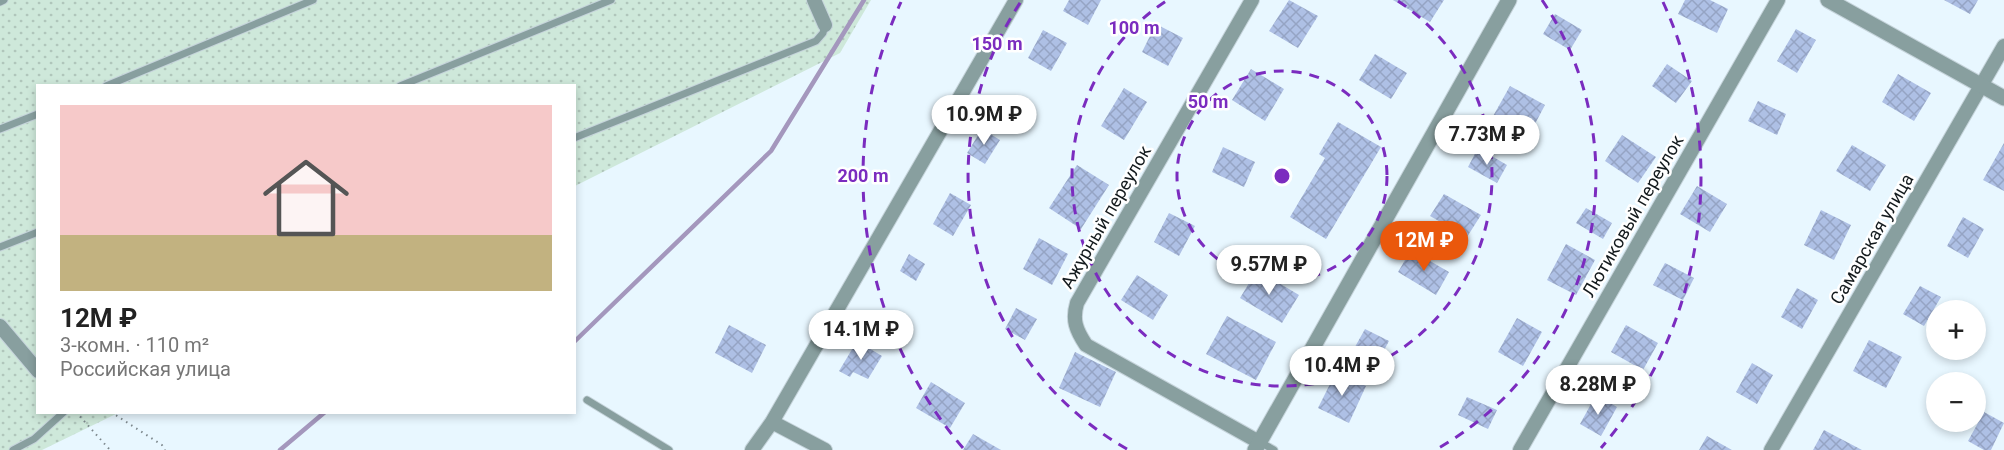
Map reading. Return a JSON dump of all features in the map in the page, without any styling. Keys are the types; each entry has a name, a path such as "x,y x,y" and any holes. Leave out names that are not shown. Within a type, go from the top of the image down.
{"street":[{"path":"814,0 825,25"},
{"path":"752,450 772,422 1016,0"},
{"name":"Ажурный переулок","path":"1252,0 1077,303 1074,325 1086,345 1257,446"},
{"path":"1257,446 1509,0"},
{"name":"Лютиковый переулок","path":"1520,450 1778,0"},
{"path":"1828,0 2004,98"},
{"name":"Самарская улица","path":"1771,450 2004,46"},
{"path":"0,326 36,369"},
{"path":"772,422 825,450"}],"lane":[{"path":"0,2 4,0"},
{"path":"111,84 313,0"},
{"path":"405,84 611,0"},
{"path":"576,137 816,41 823,33 825,25"},
{"path":"0,129 36,115"},
{"path":"0,247 36,233"},
{"path":"587,400 669,450"},
{"path":"13,450 34,439 62,414"},
{"path":"1257,446 1274,450"}],"path":[{"path":"78,414 110,450"},
{"path":"114,414 162,445 165,450"}],"green space":[{"path":"0,0 871,0 840,53 576,185 576,84 36,84 36,414 116,414 42,450 0,450"}],"building":[{"path":"1069,0 1101,0 1088,25 1063,11"},
{"path":"1289,0 1318,16 1298,48 1269,31"},
{"path":"1393,0 1444,0 1430,22"},
{"path":"1685,0 1710,0 1728,9 1717,33 1678,14"},
{"path":"1944,0 1978,0 1970,14"},
{"path":"1555,14 1582,30 1570,50 1543,34"},
{"path":"1156,24 1183,38 1168,66 1142,52"},
{"path":"1796,29 1816,40 1797,73 1777,61"},
{"path":"1043,30 1067,43 1051,71 1028,58"},
{"path":"1375,54 1407,73 1391,99 1359,80"},
{"path":"1667,64 1692,81 1676,103 1652,86"},
{"path":"1251,69 1284,89 1265,121 1232,100"},
{"path":"1898,74 1931,93 1914,121 1882,102"},
{"path":"1510,86 1545,105 1528,137 1492,118"},
{"path":"1124,88 1147,102 1124,140 1101,126"},
{"path":"1758,101 1786,114 1777,135 1748,121"},
{"path":"1338,122 1381,147 1326,239 1290,217 1325,158 1319,154"},
{"path":"982,129 1000,140 985,164 967,153"},
{"path":"1622,135 1656,157 1638,183 1605,161"},
{"path":"2004,143 2004,191 1983,180"},
{"path":"1852,145 1886,165 1870,191 1836,171"},
{"path":"1223,147 1255,162 1244,187 1212,172"},
{"path":"1478,148 1507,165 1497,183 1468,167"},
{"path":"1077,165 1109,185 1081,229 1049,208"},
{"path":"1697,186 1727,204 1710,232 1680,214"},
{"path":"950,193 971,205 953,236 933,224"},
{"path":"1444,194 1481,215 1467,237 1430,216"},
{"path":"1586,208 1612,223 1603,239 1576,223"},
{"path":"1821,210 1851,225 1834,260 1804,245"},
{"path":"1169,213 1195,226 1179,256 1154,242"},
{"path":"1963,217 1984,229 1968,258 1947,246"},
{"path":"1039,238 1068,254 1052,285 1023,269"},
{"path":"1566,244 1595,260 1576,295 1547,280"},
{"path":"1411,250 1449,272 1436,295 1398,272"},
{"path":"909,254 925,264 916,281 900,271"},
{"path":"1665,263 1694,278 1683,300 1653,285"},
{"path":"1257,270 1299,295 1282,323 1240,298"},
{"path":"1137,275 1168,295 1153,320 1121,300"},
{"path":"1920,286 1941,297 1939,300 1926,300 1924,326 1903,314"},
{"path":"1797,288 1818,300 1802,329 1781,317"},
{"path":"1016,308 1037,319 1025,340 1005,329"},
{"path":"1227,316 1276,342 1256,380 1206,354"},
{"path":"1517,318 1542,332 1523,366 1498,352"},
{"path":"729,325 766,345 752,373 715,353"},
{"path":"1626,325 1658,343 1643,370 1611,352"},
{"path":"1365,329 1389,341 1375,367 1351,354"},
{"path":"1869,340 1902,357 1886,388 1853,371"},
{"path":"857,341 882,356 868,379 853,372 850,377 839,371"},
{"path":"1075,352 1116,372 1100,407 1059,388"},
{"path":"1752,363 1773,375 1757,404 1736,392"},
{"path":"1336,372 1366,386 1349,423 1318,408"},
{"path":"931,382 965,403 950,428 916,408"},
{"path":"1596,395 1617,407 1601,436 1580,424"},
{"path":"1467,397 1497,410 1488,429 1458,415"},
{"path":"1986,413 2004,423 1991,450 1984,450 1968,441 1973,432 1986,432"},
{"path":"1824,430 1862,450 1813,450"},
{"path":"973,434 1001,450 963,450"},
{"path":"1707,436 1732,450 1699,450"}],"waterway":[{"path":"576,340 771,151 864,0"},
{"path":"280,450 323,414"}]}
